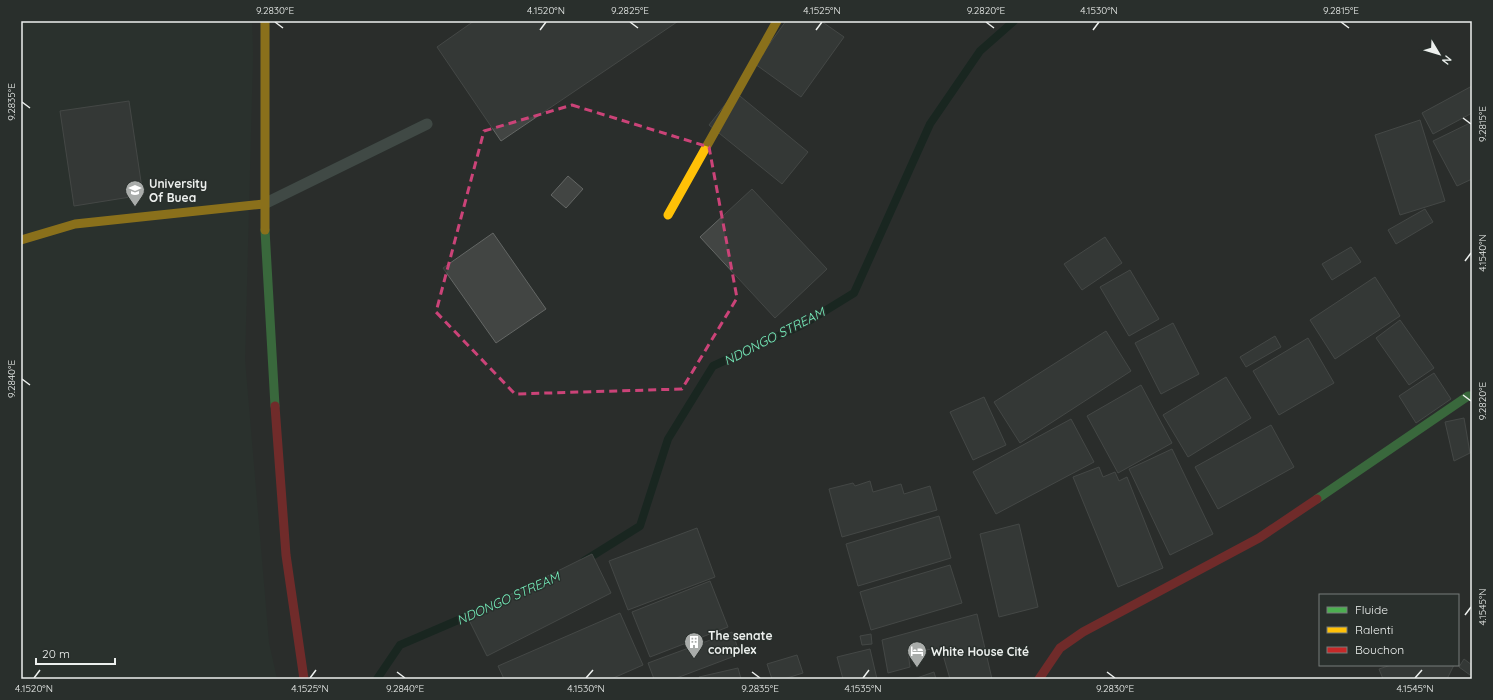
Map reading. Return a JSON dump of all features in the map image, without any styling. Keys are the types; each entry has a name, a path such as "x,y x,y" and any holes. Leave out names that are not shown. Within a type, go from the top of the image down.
{"street":[{"path":"265,21 264,204 270,343 286,555 304,679"},
{"path":"668,215 777,21"},
{"path":"21,240 75,224 264,204"},
{"path":"1039,679 1060,648 1083,632 1259,538 1468,396 1472,396"}],"lane":[{"path":"264,204 427,124"}],"highlighted area":[{"path":"572,105 709,147 737,298 682,389 515,394 436,312 484,131"}],"shaded area":[{"name":"University Of Buea","path":"21,21 252,21 253,55 245,360 269,643 277,679 21,679"}],"building":[{"path":"474,21 677,22 501,141 437,47"},
{"path":"786,21 821,21 844,37 801,97 755,64"},
{"path":"1472,86 1472,113 1433,134 1422,113"},
{"path":"735,92 808,152 782,184 709,125"},
{"path":"129,101 143,195 74,206 60,111"},
{"path":"1420,120 1445,201 1400,215 1375,135"},
{"path":"1472,122 1472,179 1457,186 1433,141"},
{"path":"568,176 583,189 566,208 551,195"},
{"path":"752,189 827,269 775,318 700,237"},
{"path":"1425,209 1433,222 1396,244 1388,230"},
{"path":"493,233 546,309 496,343 443,268"},
{"path":"1105,237 1122,263 1082,290 1064,264"},
{"path":"1351,247 1361,262 1332,280 1322,264"},
{"path":"1130,270 1159,319 1129,336 1100,287"},
{"path":"1375,277 1400,316 1335,359 1310,320"},
{"path":"1400,320 1434,368 1409,385 1376,338"},
{"path":"1173,323 1199,374 1161,394 1135,343"},
{"path":"1106,331 1131,371 1020,443 994,402"},
{"path":"1275,336 1281,347 1246,367 1240,357"},
{"path":"1308,338 1334,383 1279,415 1253,371"},
{"path":"1434,373 1451,399 1416,423 1399,396"},
{"path":"1226,377 1251,418 1188,457 1163,415"},
{"path":"1141,385 1172,443 1118,473 1087,416"},
{"path":"984,397 1006,445 973,460 950,412"},
{"path":"1464,418 1470,453 1454,461 1445,422"},
{"path":"1071,419 1094,462 996,514 973,472"},
{"path":"1271,425 1294,467 1218,509 1195,467"},
{"path":"1172,449 1213,534 1170,555 1129,469"},
{"path":"1099,467 1103,477 1115,472 1119,481 1127,477 1163,568 1118,587 1073,477"},
{"path":"870,481 873,492 901,484 904,494 930,486 937,510 842,537 829,489 853,483 855,486"},
{"path":"939,516 951,558 858,586 846,544"},
{"path":"1019,524 1038,607 999,617 980,534"},
{"path":"697,528 715,577 628,610 609,561"},
{"path":"592,554 611,593 487,656 467,616"},
{"path":"950,565 962,603 871,630 860,592"},
{"path":"710,581 728,627 650,657 632,612"},
{"path":"620,613 643,665 611,679 504,679 498,666"},
{"path":"977,614 992,679 950,679 941,648 908,652 910,667 888,673 882,640"},
{"name":"The senate complex","path":"732,632 740,654 674,679 654,679 648,663"},
{"path":"871,634 872,644 862,645 860,636"},
{"path":"870,649 877,679 843,679 837,657"},
{"path":"797,655 803,673 784,679 772,679 767,664"},
{"path":"1464,659 1472,665 1472,672 1470,675 1459,667"},
{"path":"1388,666 1454,666 1447,679 1383,679 1379,669"},
{"name":"The senate complex","path":"738,668 741,679 700,679 699,677"},
{"path":"934,672 936,679 914,679"}],"waterway":[{"name":"NDONGO STREAM","path":"584,561 640,526 668,439 713,366 802,325 854,293 930,124 980,51 1014,21"},
{"name":"NDONGO STREAM","path":"377,679 400,645 477,612"}],"traffic: fast":[{"path":"265,230 275,406"},
{"path":"1317,499 1468,396 1472,396"}],"traffic: slow":[{"path":"265,21 265,230"},
{"path":"668,215 777,21"},
{"path":"21,240 75,224 264,204"}],"traffic: jam":[{"path":"275,406 286,555 304,679"},
{"path":"1039,679 1060,648 1083,632 1259,538 1317,499"}],"place":[{"name":"University Of Buea","path":"135,207"},
{"name":"The senate complex","path":"694,659"},
{"name":"White House Cité","path":"917,668"}]}
